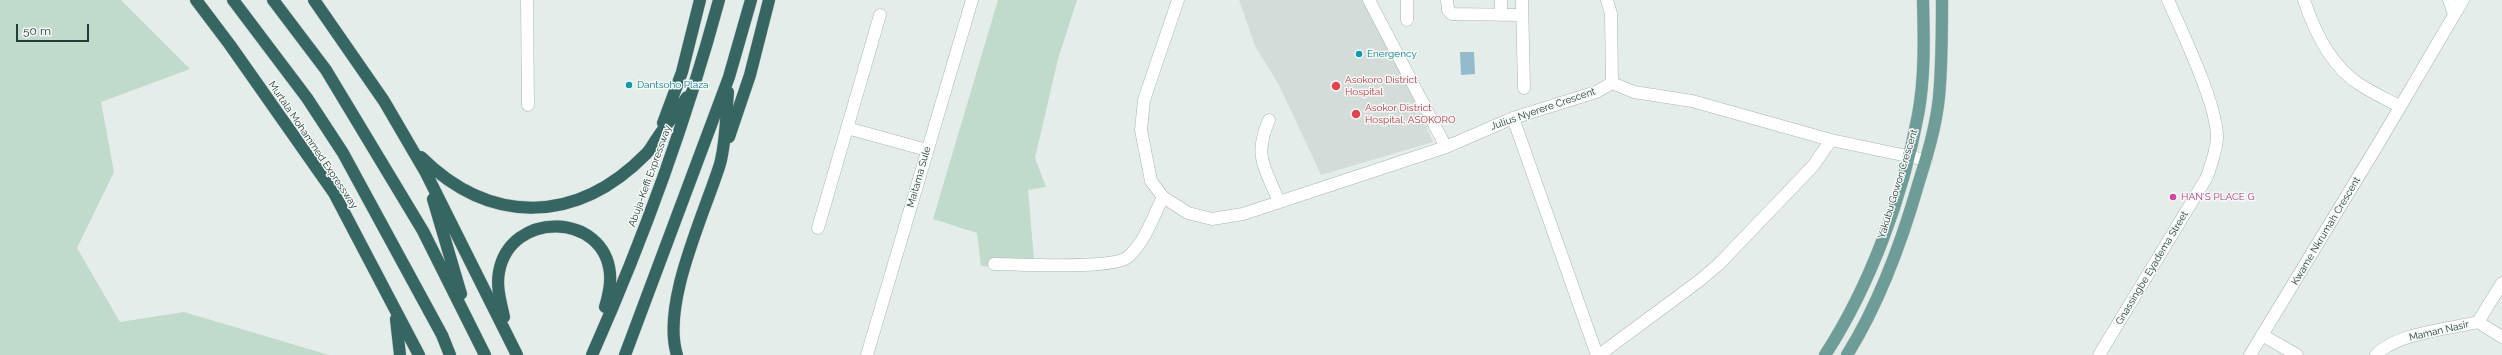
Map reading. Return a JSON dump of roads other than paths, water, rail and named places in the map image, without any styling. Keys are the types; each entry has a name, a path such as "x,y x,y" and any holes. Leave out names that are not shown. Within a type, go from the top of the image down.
{"highway":[{"name":"Murtala Mohammed Expressway","path":"196,0 230,45 334,194 419,355"},
{"name":"Murtala Mohammed Expressway","path":"232,0 307,98 343,153 442,335 450,355"},
{"path":"272,0 326,70 423,231 466,313 485,355"},
{"path":"314,0 384,101 426,173 517,355"},
{"name":"Abuja-Keffi Expressway","path":"658,137 682,72 700,0"},
{"name":"Abuja-Keffi Expressway","path":"593,351 633,257 678,137 695,85 719,0"},
{"path":"625,355 730,77 751,0"},
{"path":"677,355 675,347 675,307 688,259 750,75 769,0"},
{"path":"678,137 682,72"},
{"path":"705,145 750,75"},
{"path":"720,162 730,77"},
{"path":"410,146 434,170 459,188 482,199 510,206 539,209 568,204 591,195 622,175 647,153 695,85"},
{"path":"426,173 466,313"},
{"path":"506,332 498,287 499,271 508,248 523,234 538,228 564,226 582,232 595,243 606,257 610,274 609,293 593,351"},
{"path":"394,308 400,355"}],"main road":[{"name":"Yakubu Gowon Crescent","path":"1825,355 1852,308 1871,266 1888,220 1908,156 1918,115 1922,77 1923,0"},
{"name":"Yakubu Gowon Crescent","path":"1847,355 1885,285 1902,240 1926,160 1939,97 1942,44 1942,0"}],"street":[{"path":"527,0 528,105"},
{"name":"Maitama Sule","path":"867,355 972,0"},
{"path":"994,264 1102,264 1127,258 1141,242 1163,197 1151,181 1141,130 1144,100 1178,0"},
{"path":"1369,0 1446,147"},
{"path":"1406,0 1407,20"},
{"path":"1448,0 1448,10 1452,14 1522,15"},
{"path":"1501,0 1502,15"},
{"path":"1522,0 1524,88"},
{"path":"1607,0 1611,14 1612,83 1634,92 1692,101 1831,140 1926,160"},
{"name":"Gnassingbe Eyadema Street","path":"2099,355 2207,178 2214,158 2217,138 2213,115 2192,54 2168,0"},
{"path":"2304,0 2326,48 2340,66 2358,83 2399,106"},
{"path":"2449,0 2454,14"},
{"name":"Kwame Nkrumah Crescent","path":"2250,355 2378,146 2399,106 2463,0"},
{"path":"818,228 880,15"},
{"name":"Julius Nyerere Crescent","path":"1163,197 1188,213 1212,219 1243,214 1446,147 1513,118 1596,92 1612,83"},
{"path":"1513,118 1598,355 1699,281 1719,264 1813,166 1831,140"},
{"path":"1269,120 1260,148 1262,159 1279,202"},
{"path":"847,128 927,150"},
{"path":"2478,322 2502,283"},
{"name":"Maman Nasir","path":"2376,355 2390,344 2404,339 2478,322 2502,337"},
{"path":"2262,335 2297,355"}],"water":[{"path":"1460,52 1474,52 1475,74 1461,75"}],"place":[{"name":"Energency","path":"1359,54"},
{"name":"Dantsoho Plaza","path":"629,85"},
{"name":"Asokoro District Hospital","path":"1336,86"},
{"name":"Asokor District Hospital, ASOKORO","path":"1356,114"},
{"name":"HAN'S PLACE G","path":"2173,197"}]}
